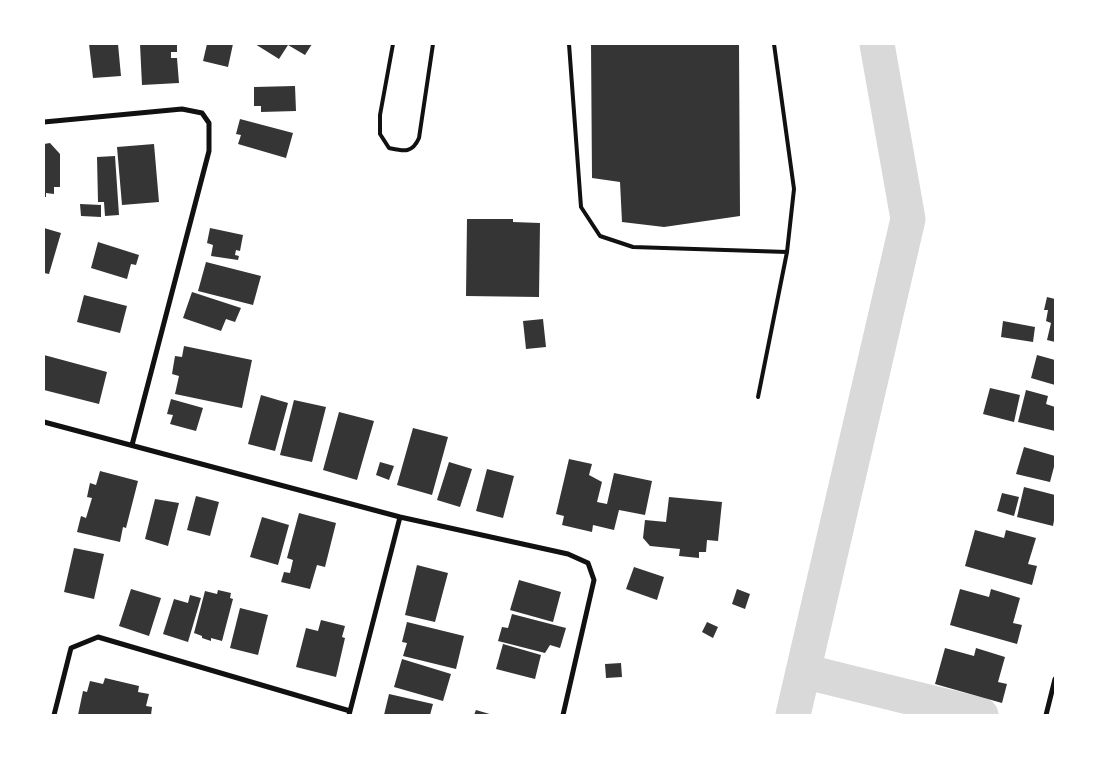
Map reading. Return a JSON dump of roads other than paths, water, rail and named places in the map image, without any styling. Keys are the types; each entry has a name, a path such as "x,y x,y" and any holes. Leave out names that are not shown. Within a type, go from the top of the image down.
{"street":[{"path":"44,122 182,109 202,113 209,123 209,151 132,445"},
{"path":"44,422 400,517 568,554 588,563 594,580 563,715"},
{"path":"54,715 71,648 98,637 349,713 400,517"},
{"path":"1046,715 1055,678"}],"lane":[{"path":"393,44 380,115 380,134 388,148 406,151 415,146 419,138 433,44"},
{"path":"569,44 580,207 600,236 632,247 787,252"},
{"path":"758,397 787,252 794,189 774,44"}],"waterway":[{"path":"793,715 908,219 877,44"},
{"path":"803,671 981,715"}]}
